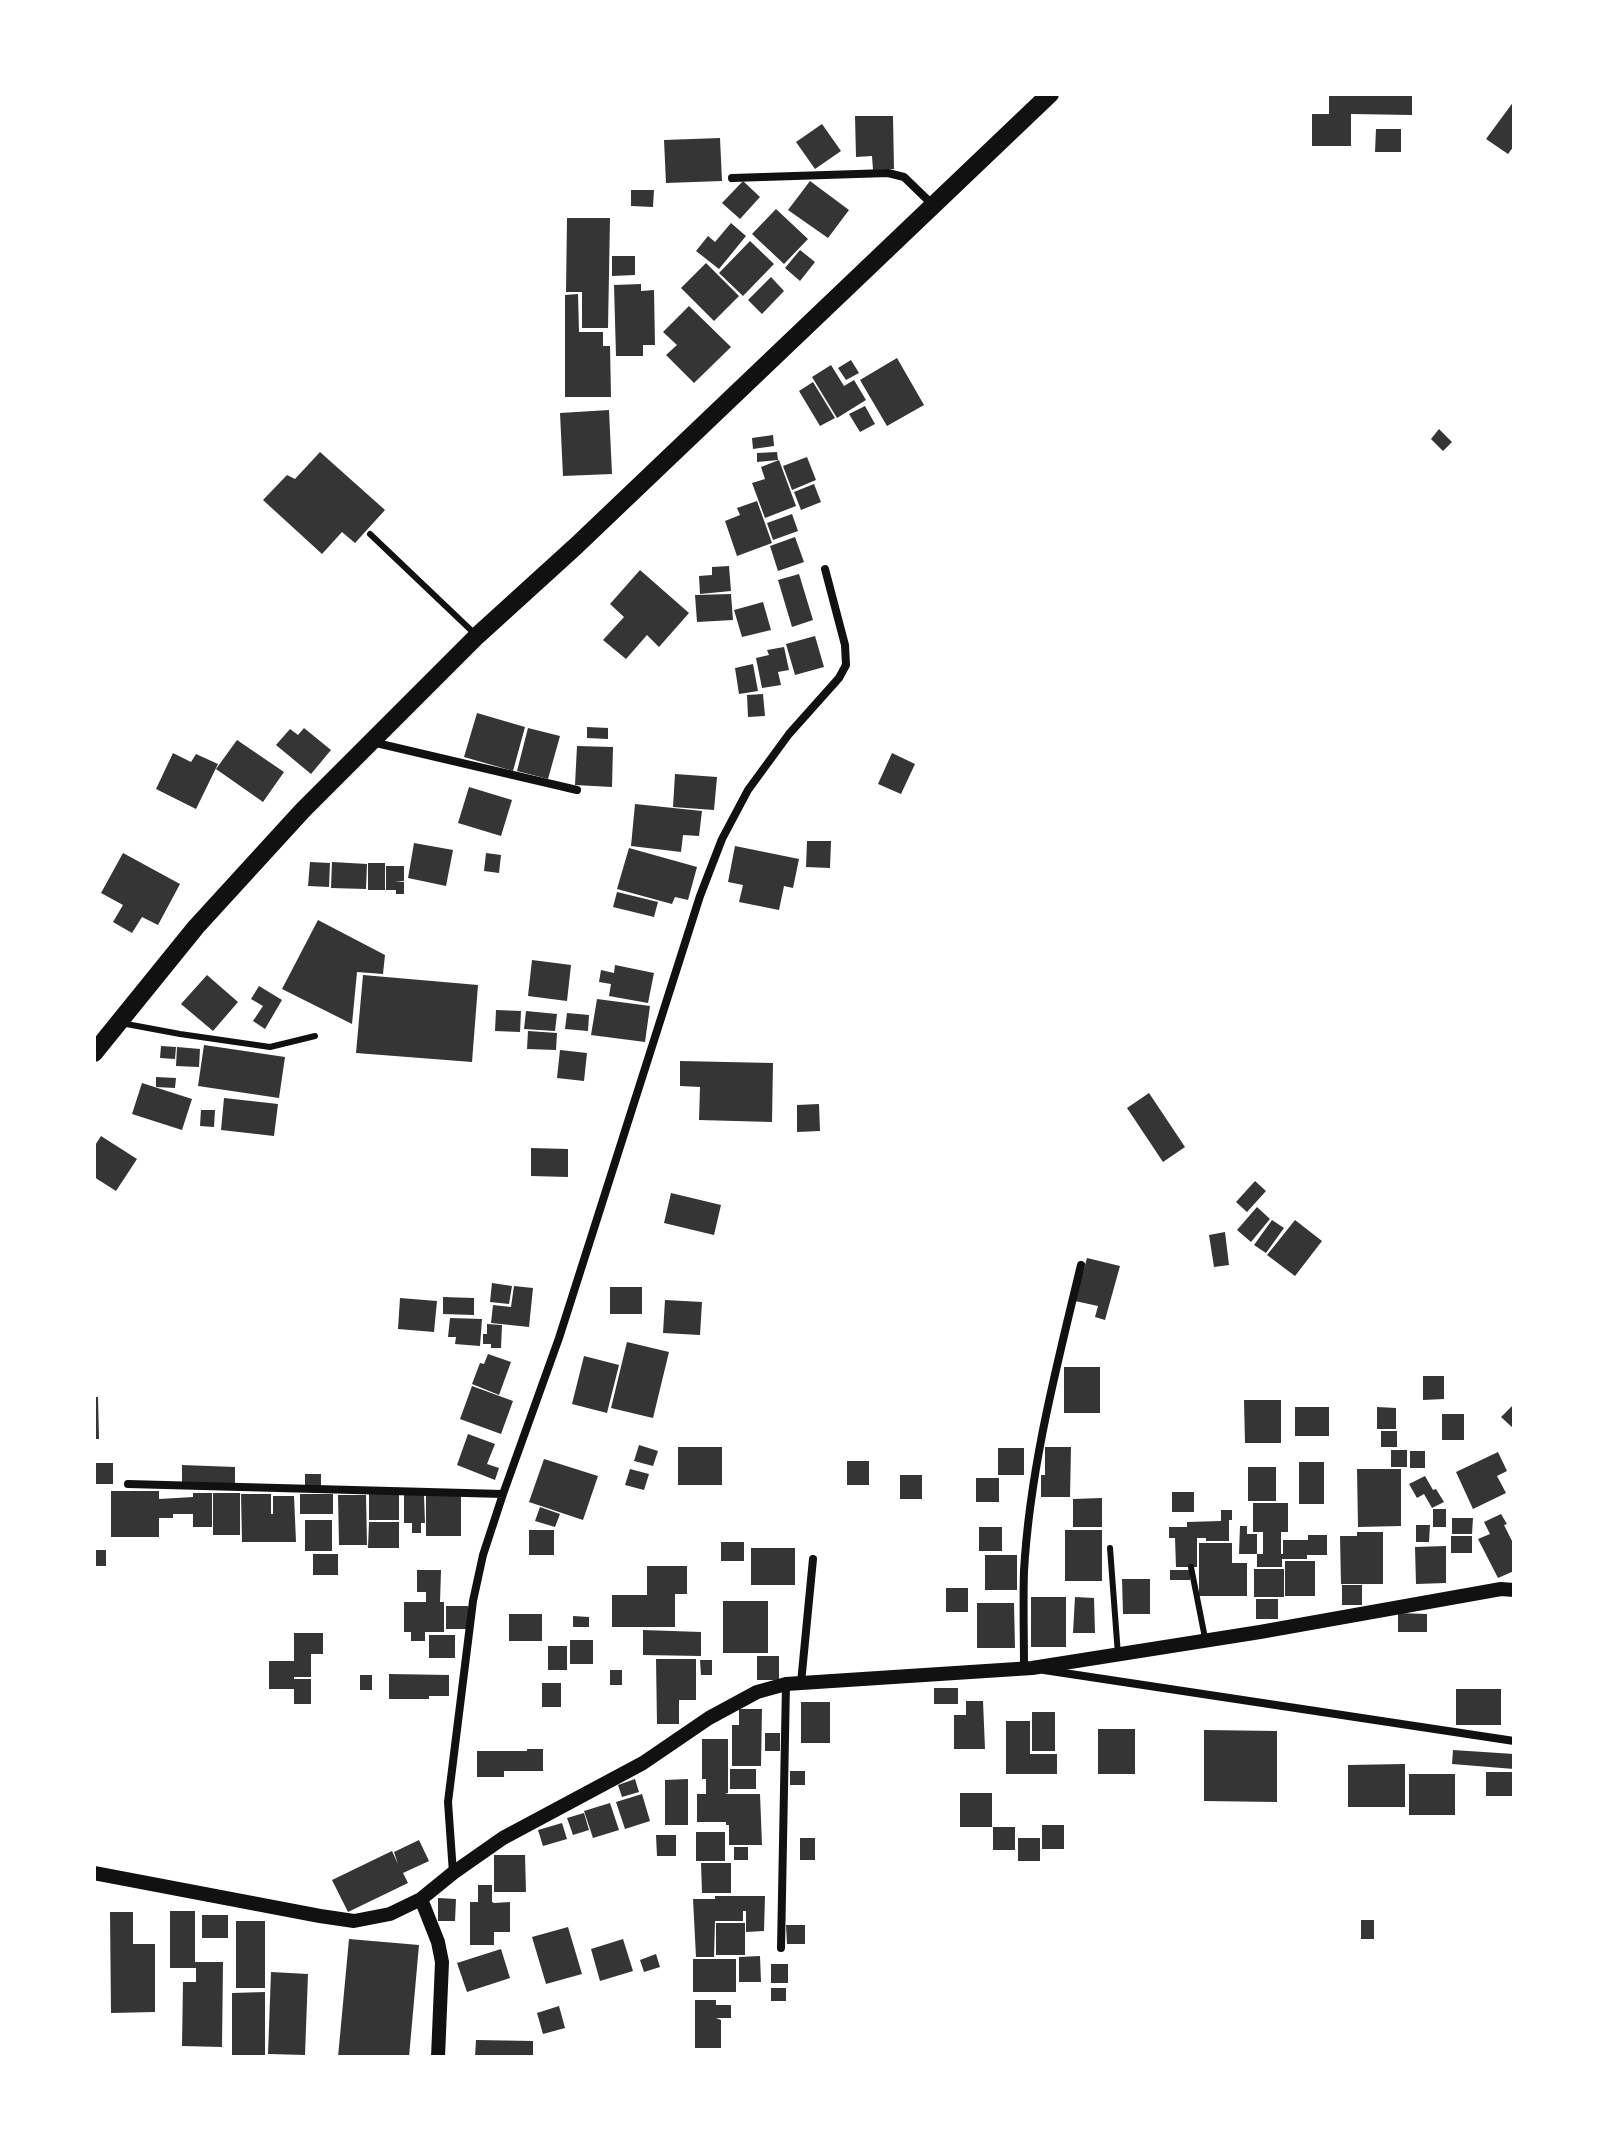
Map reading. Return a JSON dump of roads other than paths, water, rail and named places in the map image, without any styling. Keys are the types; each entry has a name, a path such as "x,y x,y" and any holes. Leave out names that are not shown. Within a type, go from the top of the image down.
{"highway":[{"path":"94,1053 207,915 303,810 477,636 576,546 1050,94"}],"street":[{"path":"732,178 888,173 904,177 934,206"},
{"path":"453,1873 448,1802 473,1601 483,1555 559,1338 700,896 722,839 748,790 789,734 839,678 846,665 845,645 825,569"},
{"path":"372,742 577,790"},
{"path":"1028,1668 1024,1571 1033,1489 1053,1382 1081,1265"},
{"path":"128,1484 503,1494"},
{"path":"781,1948 793,1683 813,1559"},
{"path":"94,1873 354,1921 390,1914 421,1899 503,1838 643,1763 709,1718 757,1692 793,1683 1028,1668 1206,1641 1501,1589 1514,1590"},
{"path":"1028,1668 1514,1741"},
{"path":"421,1899 438,1942 442,1962 438,2057"}],"lane":[{"path":"370,534 477,636"},
{"path":"117,1023 270,1047 315,1036"},
{"path":"1110,1548 1118,1655"},
{"path":"1191,1567 1206,1641"}]}
